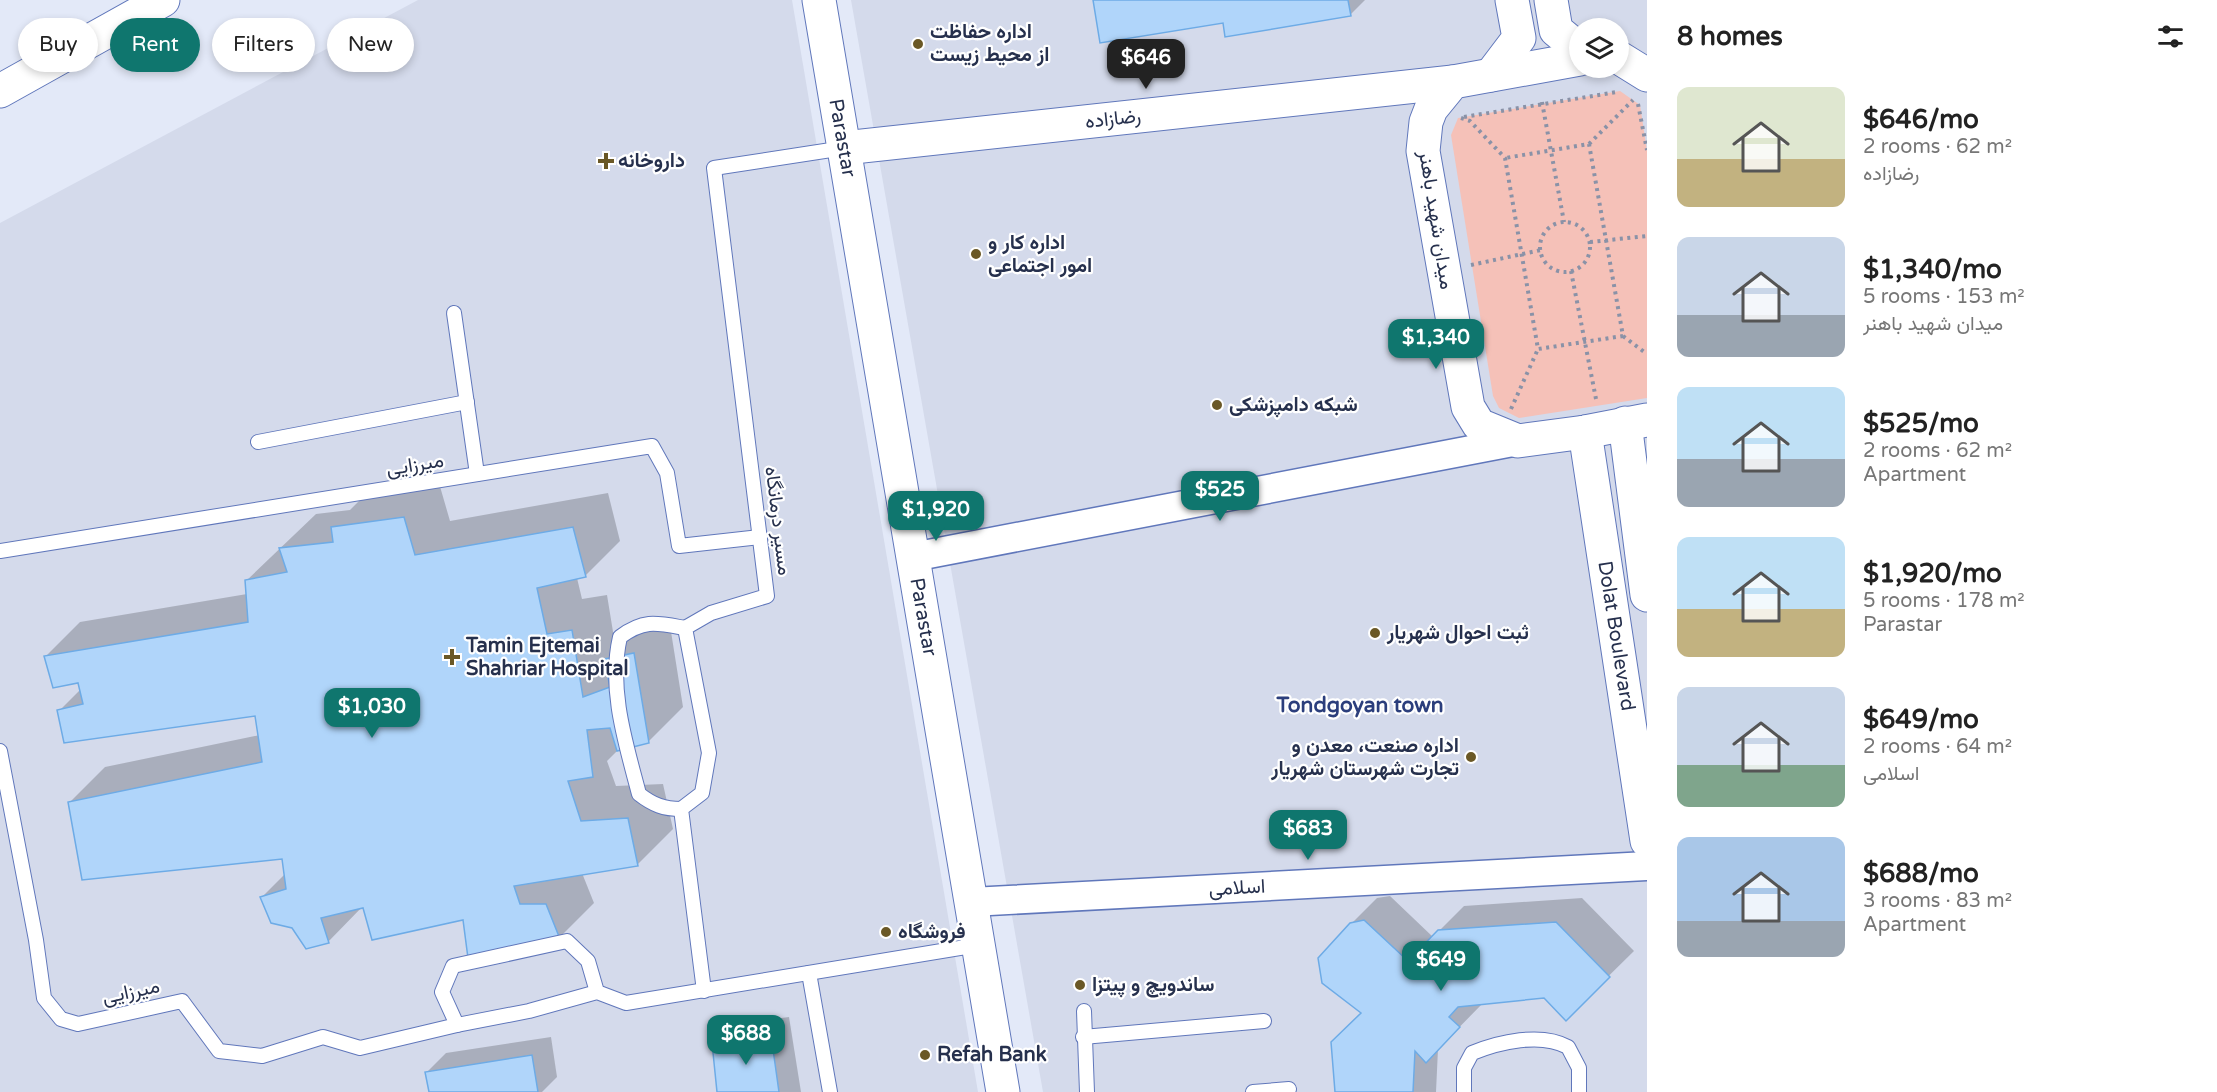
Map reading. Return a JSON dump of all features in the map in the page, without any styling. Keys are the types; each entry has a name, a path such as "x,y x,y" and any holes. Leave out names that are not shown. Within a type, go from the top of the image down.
{"main road":[{"path":"0,91 163,0"},
{"name":"Parastar","path":"819,0 1003,1092"},
{"path":"1491,75 1519,38 1512,0"},
{"path":"1551,0 1556,30 1569,41"},
{"path":"1453,82 1569,61"},
{"name":"رضازاده","path":"844,148 1453,82"},
{"name":"میدان شهید باهنر","path":"1453,82 1431,109 1423,137 1423,151 1465,266 1468,407 1479,425 1506,437"},
{"path":"1506,437 1615,426"},
{"name":"Dolat Boulevard","path":"1615,426 1647,596"},
{"name":"Dolat Boulevard","path":"1615,426 1647,841"}],"street":[{"path":"913,558 1506,437"},
{"name":"اسلامی","path":"971,902 1647,866"}],"lane":[{"name":"مسیر درمانگاه","path":"685,628 711,612 767,596 714,168 844,148"},
{"path":"454,313 477,474"},
{"path":"258,442 466,402"},
{"name":"میرزایی","path":"0,551 652,446 667,473 679,546 760,537"},
{"path":"650,622 685,628 709,753 702,793 681,808 667,809 652,804 639,794 615,684 615,657 620,637 650,622"},
{"name":"میرزایی","path":"0,751 36,940 44,998 61,1019 78,1024 182,1001 219,1051 262,1056 323,1037 360,1048 457,1025"},
{"path":"681,808 704,991"},
{"path":"597,992 588,961 567,941 453,966 442,992 457,1025 529,1011 597,992 626,1003 978,945"},
{"path":"809,973 830,1092"},
{"path":"1083,1011 1087,1092"},
{"path":"1083,1037 1264,1022"},
{"path":"1464,1092 1464,1068 1472,1053 1497,1044 1546,1039 1568,1047 1579,1068 1579,1092"},
{"path":"1253,1092 1289,1089"}],"path":[{"path":"1537,67 1564,222"},
{"path":"1458,118 1620,91 1636,76"},
{"path":"1636,76 1590,144 1623,336 1647,354"},
{"path":"1636,76 1647,150"},
{"path":"1455,126 1458,118"},
{"path":"1458,118 1470,121 1505,158 1538,349 1510,413 1506,437"},
{"path":"1505,158 1590,144"},
{"path":"1564,222 1578,225 1590,242 1588,257 1583,264 1570,271 1551,267 1544,259 1541,250 1544,234 1549,228 1564,222"},
{"path":"1590,242 1647,236"},
{"path":"1465,266 1541,250"},
{"path":"1570,271 1584,342 1615,426"},
{"path":"1538,349 1623,336"}],"shaded area":[{"name":"Tamin Ejtemai Shahriar Hospital","path":"418,0 792,0 978,1092 0,1092 0,223 283,72 315,72 315,55 327,49 327,72 414,72 414,18 384,18"},
{"path":"851,0 1647,0 1647,1092 1043,1092"},
{"path":"1620,91 1640,105 1647,151 1647,398 1519,418 1499,408 1493,396 1451,135 1458,118"}],"building":[{"path":"1093,0 1348,0 1351,16 1225,37 1223,23 1100,43"},
{"path":"404,517 415,555 573,527 586,577 537,588 547,634 572,630 583,697 610,687 604,659 634,653 649,743 617,751 610,728 587,730 593,777 568,781 581,821 628,818 638,866 514,886 520,904 546,904 560,939 468,958 463,920 372,940 363,908 321,918 329,943 306,949 292,928 271,923 260,897 286,889 282,859 82,880 68,802 262,762 255,716 64,743 57,710 83,704 78,683 53,688 44,656 248,622 245,580 287,572 279,548 333,542 331,527"},
{"path":"1364,920 1408,961 1438,930 1556,922 1610,977 1566,1021 1544,998 1458,1007 1449,1017 1460,1027 1426,1063 1415,1051 1413,1092 1335,1092 1331,1042 1361,1013 1322,983 1318,958 1350,923"},
{"path":"771,1035 779,1092 717,1092 712,1043"},
{"path":"532,1055 538,1092 429,1092 425,1072"}],"place":[{"name":"اداره حفاظت از محیط زیست","path":"918,44"},
{"name":"داروخانه","path":"606,161"},
{"name":"اداره کار و امور اجتماعی","path":"976,254"},
{"name":"شبکه دامپزشکی","path":"1217,405"},
{"name":"ثبت احوال شهریار","path":"1375,633"},
{"name":"Tamin Ejtemai Shahriar Hospital","path":"452,657"},
{"name":"اداره صنعت، معدن و تجارت شهرستان شهریار","path":"1471,757"},
{"name":"فروشگاه","path":"886,932"},
{"name":"ساندویچ و پیتزا","path":"1080,985"},
{"name":"Refah Bank","path":"925,1055"}],"district":[{"name":"Tondgoyan town","path":"1360,705"}]}
